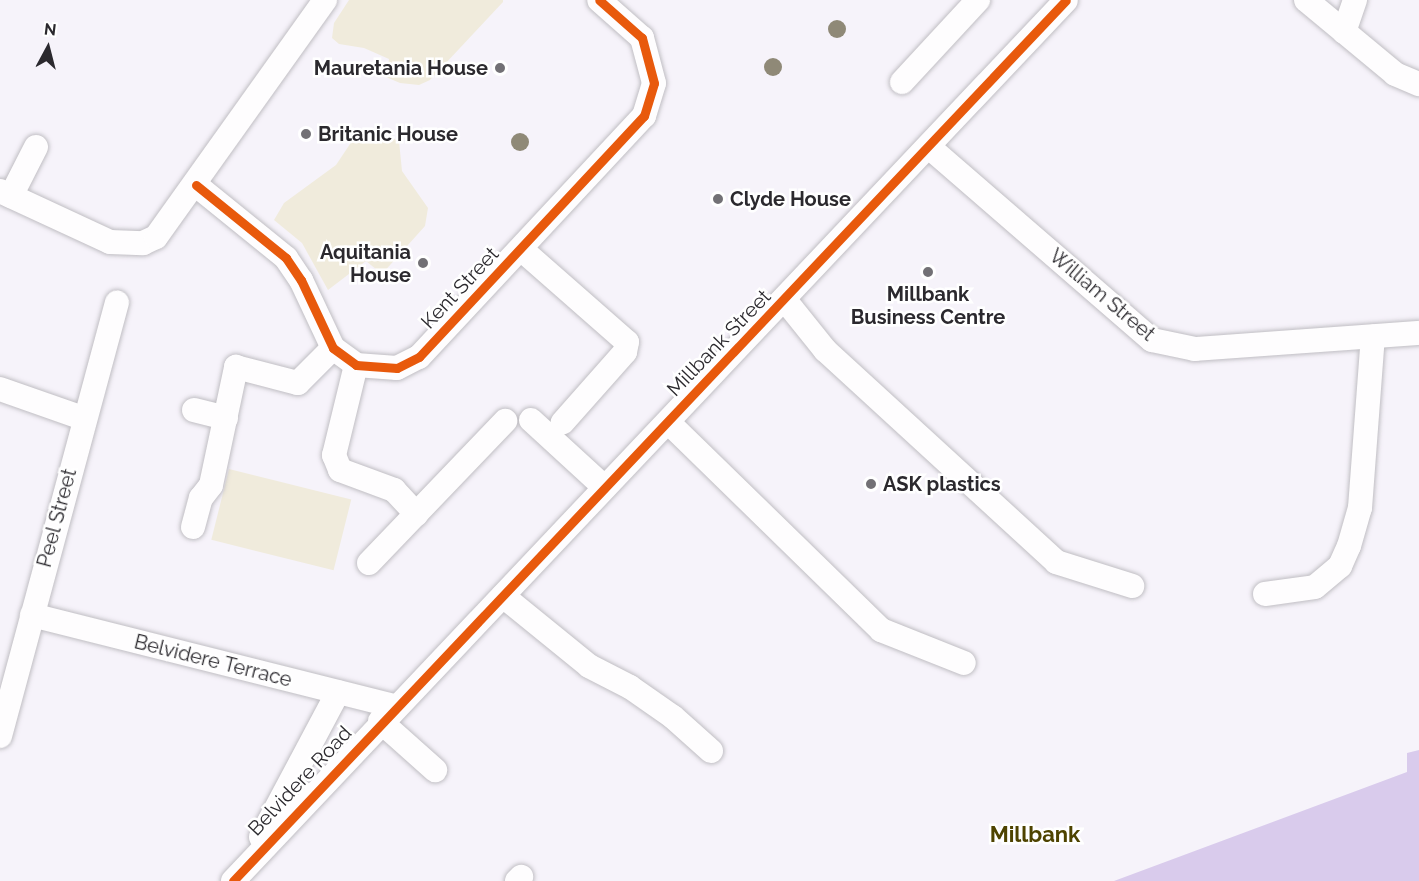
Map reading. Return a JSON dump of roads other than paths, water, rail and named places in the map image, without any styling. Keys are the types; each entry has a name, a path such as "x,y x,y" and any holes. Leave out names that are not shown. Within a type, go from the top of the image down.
{"street":[{"path":"36,147 5,194 110,242 130,244 156,237 196,185 326,0"},
{"name":"Kent Street","path":"356,366 397,368 420,357 644,116 654,83 642,38 598,0"},
{"path":"902,82 978,0"},
{"name":"Millbank Street","path":"387,714 503,596 604,487 785,300 1066,0"},
{"path":"1306,0 1395,74 1419,84"},
{"path":"1344,32 1355,0"},
{"name":"William Street","path":"929,147 1152,340 1195,349 1419,333"},
{"path":"196,185 286,258 301,280 333,348 356,366 336,437 334,455 340,470 394,490 416,514"},
{"path":"521,249 627,342 626,352 563,422"},
{"path":"785,300 825,350 1056,562 1132,586"},
{"name":"Peel Street","path":"0,736 83,418 117,302"},
{"path":"1265,594 1315,587 1340,566 1349,546 1360,508 1373,336"},
{"path":"194,527 201,498 211,485 236,367 298,383 333,348"},
{"path":"0,389 83,418"},
{"path":"194,410 226,418"},
{"path":"531,420 604,487"},
{"path":"369,563 505,421"},
{"path":"668,422 881,630 964,663"},
{"path":"503,596 589,666 630,687 673,717 711,752"},
{"name":"Belvidere Terrace","path":"32,615 338,692 387,714"},
{"name":"Belvidere Road","path":"239,873 338,692"},
{"path":"387,714 435,770"},
{"name":"Belvidere Road","path":"239,873 387,714"}],"place":[{"name":"Mauretania House","path":"500,68"},
{"name":"Britanic House","path":"306,134"},
{"name":"Clyde House","path":"718,199"},
{"name":"Aquitania House","path":"423,263"},
{"name":"Millbank Business Centre","path":"928,272"},
{"name":"ASK plastics","path":"871,484"}],"district":[{"name":"Millbank","path":"1035,835"}]}
